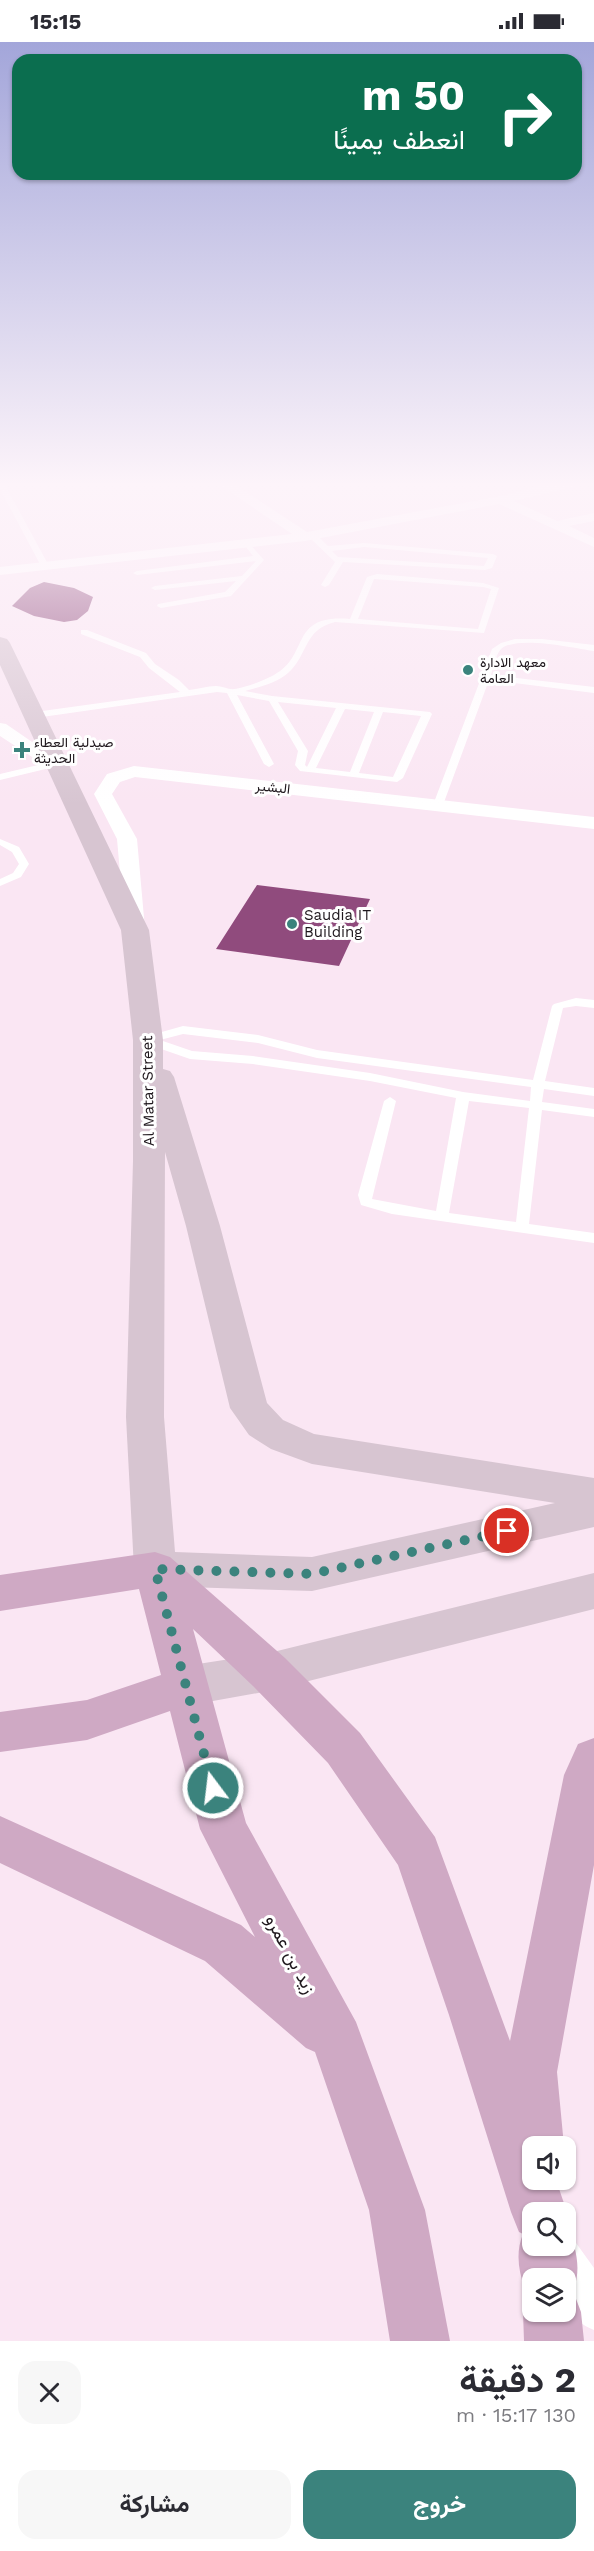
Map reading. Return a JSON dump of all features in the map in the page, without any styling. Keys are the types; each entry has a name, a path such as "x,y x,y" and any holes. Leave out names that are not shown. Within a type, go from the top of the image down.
{"main road":[{"name":"Al Matar Street","path":"0,643 135,930 148,1040 149,1161 145,1417 155,1569"},
{"path":"148,1040 203,1226 249,1408 261,1424 278,1437 312,1449 594,1494"},
{"path":"0,1593 155,1569 312,1574 594,1511"},
{"path":"155,1569 269,1672 344,1748 418,1853 475,2015 535,2202"},
{"name":"زيد بن عمرو","path":"155,1569 224,1829 337,2041 397,2210 420,2341"},
{"path":"0,1732 87,1720 185,1686 269,1672 594,1591"},
{"path":"536,2136 530,2072 587,1775 594,1759"},
{"path":"0,1839 223,1943 337,2041"},
{"path":"553,2322 554,2341"}],"street":[{"path":"0,728 57,765"},
{"name":"البشير","path":"135,930 127,839 103,794 113,778 134,771 594,823"},
{"path":"559,2256 594,2307"}],"lane":[{"path":"161,606 225,595 230,590"},
{"path":"353,621 366,590"},
{"path":"231,693 283,673 315,625 335,620 480,631 494,590"},
{"path":"84,632 143,655 147,662 178,682 186,693"},
{"path":"438,805 496,649 502,644 517,641 594,648"},
{"path":"486,677 594,690"},
{"path":"35,715 216,689 272,699 428,714 397,780 310,771 300,765 303,751 272,699"},
{"path":"231,693 268,764"},
{"path":"310,771 342,705"},
{"path":"353,775 380,709"},
{"path":"0,777 57,765"},
{"path":"0,842 9,844 19,851 24,864 17,875 0,883"},
{"path":"522,1227 538,1085 558,1006 576,1002 594,1004"},
{"path":"148,1040 183,1030 258,1039 317,1053 374,1062 594,1092"},
{"path":"253,1060 258,1039"},
{"path":"148,1040 190,1055 253,1060 370,1077 463,1096 594,1113"},
{"path":"370,1077 374,1062"},
{"path":"442,1216 463,1096"},
{"path":"390,1101 365,1195 366,1202 392,1209 594,1238"}],"building":[{"path":"28,590 79,590 93,597 88,611 77,620 64,622 34,616 12,606"},
{"path":"257,885 370,899 339,966 216,949"}],"place":[{"name":"معهد الادارة العامة","path":"468,670"},
{"name":"صيدلية العطاء الحديثة","path":"22,750"},
{"name":"Saudia IT Building","path":"292,924"}],"route":[{"path":"213,1788 155,1569 312,1574 507,1531"}]}
